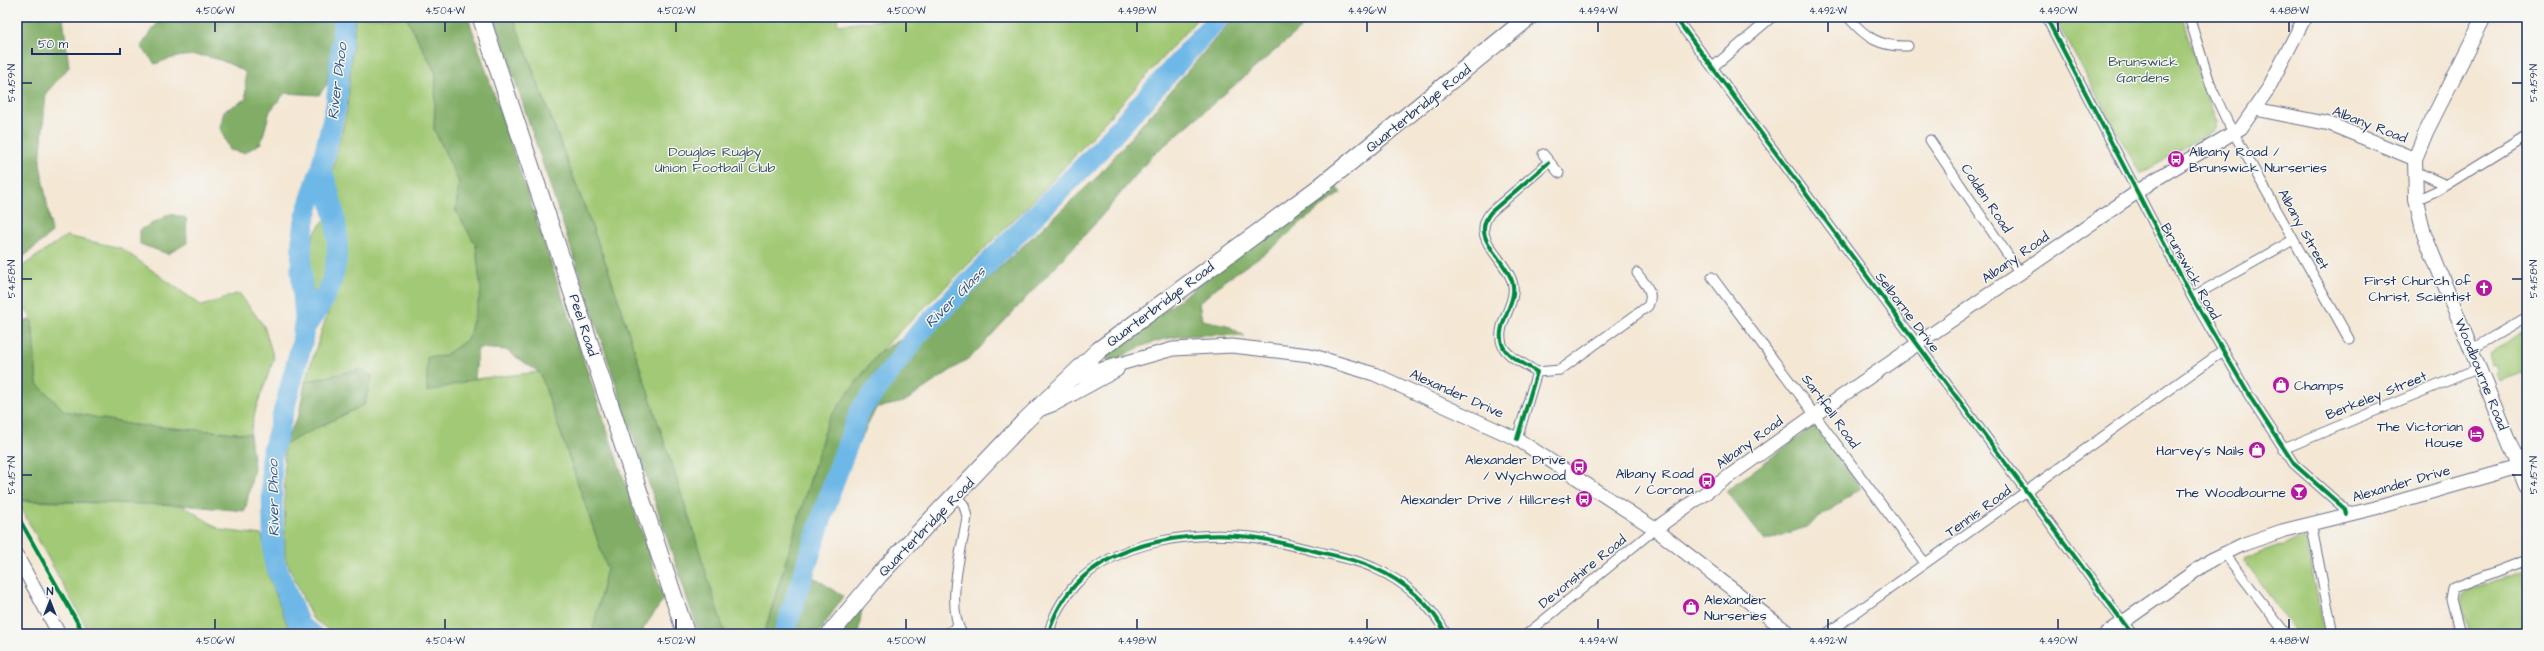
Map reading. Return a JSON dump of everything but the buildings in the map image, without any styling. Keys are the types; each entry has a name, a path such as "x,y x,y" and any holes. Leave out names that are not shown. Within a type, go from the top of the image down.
{"highway":[{"name":"Peel Road","path":"480,17 686,634"},
{"name":"Quarterbridge Road","path":"830,634 879,576 1035,412 1099,350 1317,189 1529,17"}],"main road":[{"path":"2255,109 2305,17"},
{"name":"Woodbourne Road","path":"2484,17 2426,132 2415,165 2416,200 2424,234 2472,348 2527,486"},
{"name":"Albany Road","path":"1655,529 1816,414 2137,192 2234,133 2244,124 2255,109 2330,124 2415,165"},
{"name":"Alexander Drive","path":"1065,383 1081,375 1127,363 1150,354 1201,346 1232,346 1310,355 1374,374 1517,439 1655,529 1790,634"},
{"name":"Alexander Drive","path":"1035,412 1055,404 1127,363"},
{"name":"Alexander Drive","path":"2106,634 2224,553 2282,531 2519,466"},
{"path":"17,556 59,634"}],"street":[{"name":"Selborne Drive","path":"1675,17 1918,343 2025,491 2132,634"},
{"path":"1713,67 1772,17"},
{"path":"1848,17 1867,35 1881,44 1890,47 1908,46"},
{"name":"Brunswick Road","path":"2046,17 2192,298 2223,351 2283,449 2305,476 2346,510 2347,514"},
{"name":"Albany Street","path":"2188,17 2212,89 2234,133 2349,339"},
{"path":"2416,200 2438,190 2444,184 2527,135"},
{"name":"Colden Road","path":"1930,140 2020,273"},
{"path":"1543,154 1548,163 1559,173"},
{"path":"1548,163 1491,212 1486,218 1483,229 1484,236 1507,269 1513,285 1512,299 1500,336 1502,345 1508,354 1537,372 1560,370 1648,306 1651,299 1650,291 1637,273"},
{"path":"2415,165 2444,184"},
{"path":"2192,298 2293,240"},
{"name":"Sartfell Road","path":"1712,277 1816,414 1925,563"},
{"path":"2472,348 2527,317"},
{"name":"Tennis Road","path":"1826,634 2223,351"},
{"name":"Berkeley Street","path":"2283,449 2480,368"},
{"path":"1517,439 1537,372"},
{"path":"947,634 960,630 955,595 967,517 964,505 956,496"},
{"path":"2312,523 2333,634"},
{"name":"Devonshire Road","path":"1527,634 1655,529"},
{"path":"1049,634 1058,610 1068,593 1092,570 1110,559 1154,543 1222,536 1252,537 1287,544 1373,567 1412,592 1428,607 1446,634"},
{"path":"2224,553 2286,634"},
{"path":"2460,634 2451,599 2453,588 2527,560"}],"green space":[{"path":"17,17 63,17 69,67 46,93 40,163 52,233 17,262"},
{"path":"162,17 336,17 327,84 319,95 285,93 270,111 261,143 244,153 230,150 220,128 224,111 246,99 245,72 211,57 190,55 155,64 141,46"},
{"path":"355,17 406,17 436,74 434,129 459,182 456,211 476,245 481,292 468,339 444,356 427,391 475,379 540,372 607,568 592,634 334,634 312,618 285,558 284,444 364,405 372,376 360,369 305,382 341,272 344,222 332,172 347,110"},
{"path":"406,17 468,17 664,599 643,629 645,634 592,634 607,568 540,373 506,350 478,348 475,379 427,392 427,357 444,356 468,339 481,292 476,245 456,211 459,182 434,129 436,73"},
{"path":"494,17 513,17 608,269 692,527 725,634 699,634"},
{"name":"Douglas Rugby Union Football Club","path":"513,17 837,17 838,25 891,19 893,17 1199,17 1042,192 879,352 828,420 764,634 725,634 721,627 692,527 608,269"},
{"path":"1234,17 1314,17 1151,157 1093,226 972,356 904,402 876,408 808,546 812,576 843,596 818,634 764,634 828,420 879,352 957,307 1096,178"},
{"name":"Brunswick Gardens","path":"2054,17 2182,17 2204,90 2217,122 2214,130 2140,174"},
{"path":"1333,183 1341,193 1300,223 1274,247 1224,281 1199,303 1202,320 1227,325 1245,336 1194,335 1169,338 1145,345 1118,358 1108,361 1105,356"},
{"path":"328,210 331,217 334,248 333,259 329,279 325,286 315,294 307,273 307,254 314,234 326,219"},
{"path":"170,214 186,218 187,243 168,254 140,244 140,230"},
{"path":"66,236 121,248 202,306 239,293 264,326 274,359 256,408 250,434 133,425 65,411 37,384 32,319 17,297 17,270"},
{"path":"32,319 37,384 65,411 133,425 250,434 254,468 245,511 182,505 17,500 17,324"},
{"path":"2527,329 2527,371 2499,381 2495,373 2498,372 2495,364 2492,365 2489,353"},
{"path":"360,369 372,376 364,405 284,444 299,414 305,382"},
{"path":"1815,425 1861,488 1806,527 1765,541 1726,491"},
{"path":"17,501 182,505 221,530 262,535 268,574 291,634 90,634"},
{"path":"2304,538 2306,541 2325,634 2297,634 2244,561 2245,558"},
{"path":"2527,570 2527,634 2470,634 2461,598 2463,593"},
{"path":"862,608 858,634 841,634"}],"waterway":[{"name":"River Dhoo","path":"312,634 300,627 274,561 271,458 302,343 305,318 301,270 302,240 306,214 321,168 336,106 344,17"},
{"name":"River Glass","path":"784,634 834,481 860,411 919,333 1093,157 1219,17"},
{"name":"River Dhoo","path":"303,330 326,294 336,262 337,231 331,199 321,168"}],"cycle path":[{"path":"1675,17 2132,634"},
{"path":"2046,17 2192,297 2250,397 2294,464 2346,510 2347,514"},
{"path":"1517,439 1537,372 1508,353 1502,344 1502,328 1512,297 1512,281 1508,272 1486,239 1484,230 1485,221 1491,212 1548,163"},
{"path":"17,515 84,634"},
{"path":"1049,634 1053,620 1063,601 1076,584 1093,569 1113,557 1135,548 1158,542 1181,538 1229,535 1268,540 1347,558 1368,565 1385,573 1416,595 1433,613 1446,634"}],"place":[{"name":"Albany Road / Brunswick Nurseries","path":"2176,159"},
{"name":"First Church of Christ, Scientist","path":"2484,288"},
{"name":"Champs","path":"2281,385"},
{"name":"The Victorian House","path":"2476,434"},
{"name":"Harvey's Nails","path":"2257,450"},
{"name":"Alexander Drive / Wychwood","path":"1579,467"},
{"name":"Albany Road / Corona","path":"1707,481"},
{"name":"The Woodbourne","path":"2299,492"},
{"name":"Alexander Drive / Hillcrest","path":"1584,499"},
{"name":"Alexander Nurseries","path":"1691,607"}]}
